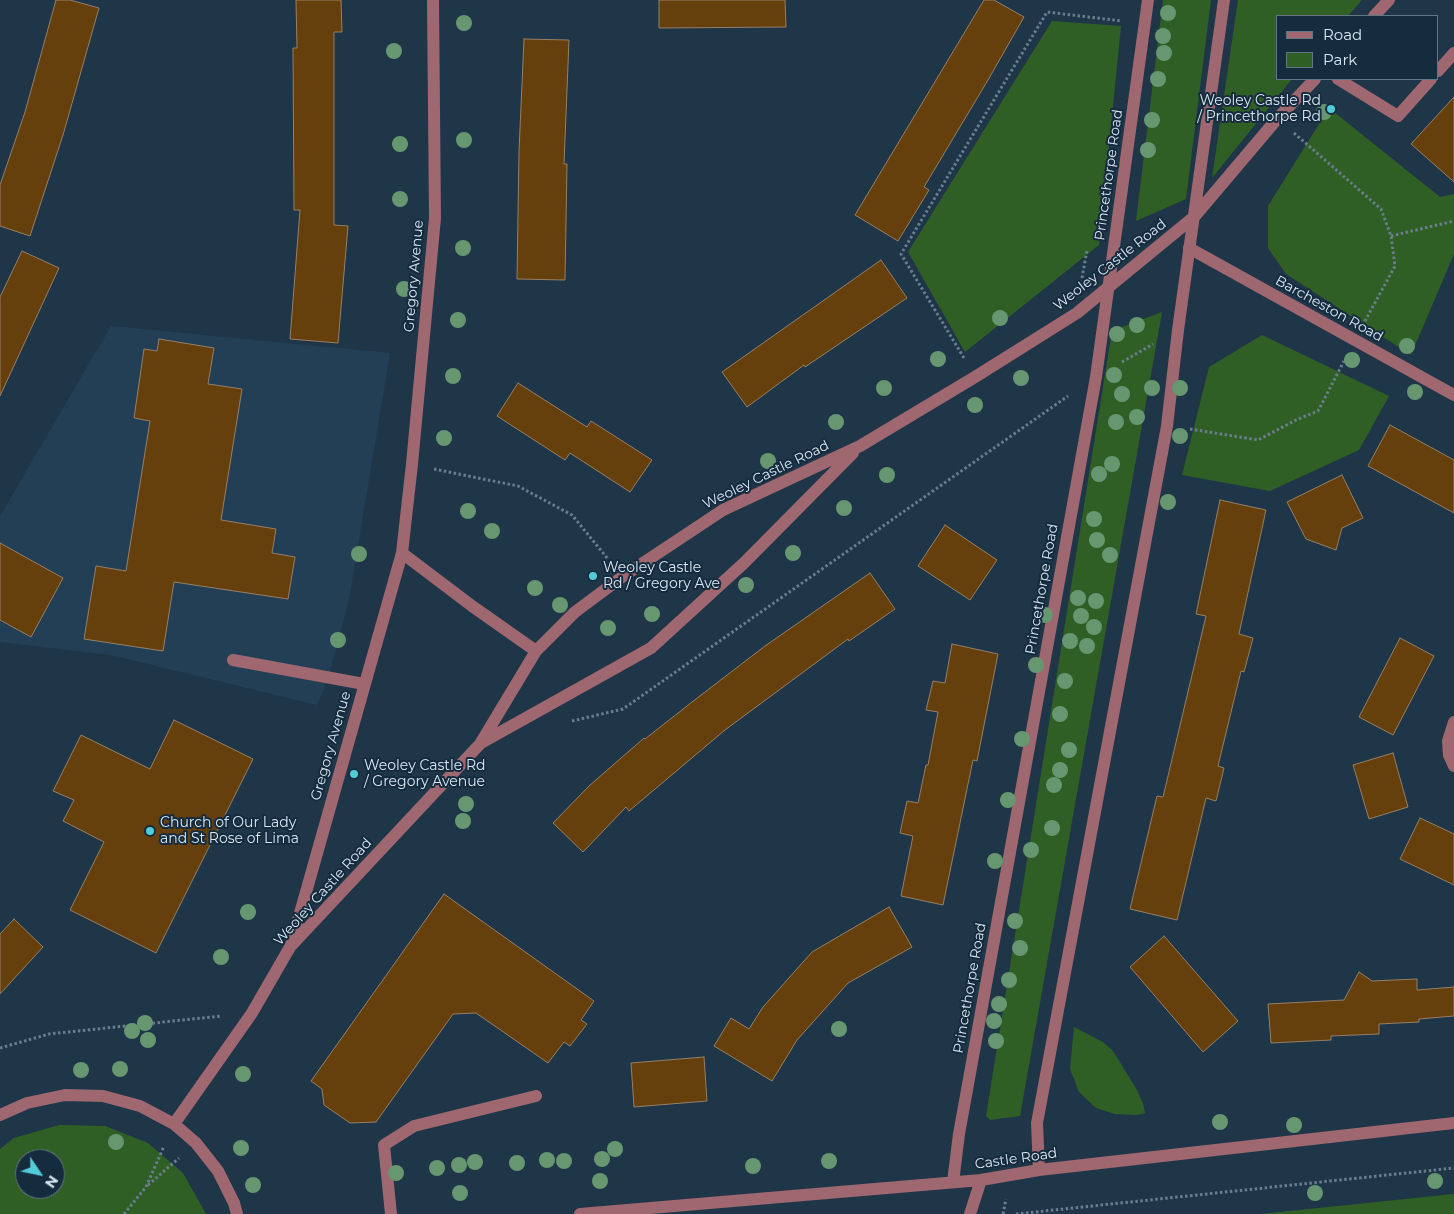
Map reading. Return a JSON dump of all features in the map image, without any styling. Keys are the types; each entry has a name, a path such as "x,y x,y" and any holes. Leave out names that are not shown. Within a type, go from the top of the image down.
{"street":[{"name":"Gregory Avenue","path":"290,947 402,553 435,218 433,0"},
{"name":"Princethorpe Road","path":"953,1182 962,1115 1096,377 1148,0"},
{"path":"1039,1170 1037,1123 1167,426 1178,330 1224,0"},
{"path":"1375,15 1389,0"},
{"path":"1439,70 1454,53"},
{"name":"Weoley Castle Road","path":"174,1124 252,1013 290,947 480,744 536,650 575,612 622,577 723,510 860,446 1077,313 1194,217 1314,80"},
{"path":"1340,80 1398,116 1430,80"},
{"name":"Barcheston Road","path":"1189,248 1454,395"},
{"name":"Weoley Castle Road","path":"480,744 651,648 744,563 860,446"},
{"path":"402,553 472,606 536,650"},
{"path":"232,660 364,684"},
{"path":"1454,722 1448,741 1449,755 1454,766"},
{"path":"0,1115 27,1103 65,1095 103,1096 140,1106 174,1124 196,1143 218,1171 234,1203 237,1214"},
{"path":"391,1214 384,1144 414,1126 536,1096"},
{"name":"Castle Road","path":"580,1214 981,1180 1039,1170 1454,1123"},
{"path":"970,1214 981,1180"}],"path":[{"path":"975,377 901,254 1047,12 1125,21"},
{"path":"1391,236 1454,222"},
{"path":"566,723 623,708 1096,377 1178,330"},
{"path":"412,464 518,486 572,515 622,577"},
{"path":"0,1048 49,1034 252,1013"},
{"path":"146,1187 174,1124"},
{"path":"124,1214 146,1187 196,1143"},
{"path":"1016,1214 1454,1168"}],"shaded area":[{"path":"111,326 390,353 349,599 328,679 317,705 111,655 0,642 0,516"}],"green space":[{"path":"1163,0 1211,0 1186,199 1136,221"},
{"path":"1238,0 1362,0 1349,15 1276,15 1276,80 1291,80 1212,178"},
{"path":"1052,21 1121,26 1099,245 965,352 908,252"},
{"path":"1329,108 1440,197 1454,194 1454,254 1411,355 1286,274 1268,248 1268,206"},
{"path":"1162,312 1020,1116 990,1120 986,1116 1112,331"},
{"path":"1262,335 1389,396 1359,450 1270,491 1182,475 1209,367"},
{"path":"1074,1027 1103,1042 1113,1051 1137,1090 1145,1113 1137,1115 1115,1114 1096,1108 1079,1092 1070,1069"},
{"path":"59,1125 105,1126 148,1143 183,1173 206,1214 0,1214 0,1149 14,1138"},
{"path":"1454,1194 1454,1214 1260,1214"}],"building":[{"path":"56,0 70,0 99,8 63,135 30,236 0,226 0,185 25,112"},
{"path":"296,0 341,0 342,32 334,32 334,225 348,226 338,343 290,339 300,210 294,210 293,48 297,48"},
{"path":"659,0 785,0 786,27 659,28"},
{"path":"984,0 994,0 1024,17 924,187 929,190 898,241 855,215"},
{"path":"524,39 569,40 564,164 567,164 565,280 517,279 519,151"},
{"path":"1454,97 1454,182 1411,144"},
{"path":"22,251 59,268 0,396 0,297"},
{"path":"881,260 907,298 805,367 804,365 747,407 722,372"},
{"path":"159,339 214,348 208,384 242,389 221,520 276,529 272,553 295,557 288,599 174,582 163,651 84,639 96,566 126,571 150,421 134,418 144,349 157,351"},
{"path":"518,383 587,427 591,421 652,460 630,492 570,453 565,460 497,416"},
{"path":"1390,425 1454,460 1454,513 1368,466"},
{"path":"1342,475 1363,518 1342,528 1336,550 1306,539 1287,502"},
{"path":"1220,500 1266,510 1239,634 1253,638 1244,672 1241,671 1218,766 1224,768 1216,801 1206,798 1177,920 1130,909 1157,796 1163,797 1206,616 1196,614"},
{"path":"945,525 997,560 970,600 918,566"},
{"path":"0,543 63,578 31,637 0,620"},
{"path":"870,573 895,609 849,641 848,639 725,730 629,811 626,807 583,852 553,823 589,786 644,738 765,646"},
{"path":"1400,638 1434,656 1393,735 1359,717"},
{"path":"952,644 998,654 977,761 973,760 943,905 901,896 913,836 900,833 907,801 918,803 926,765 928,765 938,712 926,710 933,681 945,683"},
{"name":"Church of Our Lady and St Rose of Lima","path":"174,720 253,759 156,953 70,910 104,842 63,821 74,800 53,791 81,735 150,769"},
{"path":"1393,753 1408,807 1369,819 1353,765"},
{"path":"1420,818 1454,834 1454,885 1400,859"},
{"path":"444,894 594,1001 581,1020 587,1024 570,1046 564,1042 548,1063 476,1013 453,1014 376,1122 350,1123 324,1105 322,1089 311,1081"},
{"path":"889,907 912,947 848,983 797,1040 772,1081 714,1046 731,1018 749,1029 763,1007 812,952"},
{"path":"14,919 43,947 0,994 0,934"},
{"path":"1164,936 1238,1021 1203,1052 1130,967"},
{"path":"1359,972 1372,981 1417,979 1417,990 1454,987 1454,1016 1419,1019 1419,1022 1379,1024 1379,1034 1331,1036 1331,1040 1271,1043 1268,1004 1344,1000"},
{"path":"704,1057 707,1101 634,1107 631,1063"}],"place":[{"name":"Weoley Castle Rd / Princethorpe Rd","path":"1331,109"},
{"name":"Weoley Castle Rd / Gregory Ave","path":"593,576"},
{"name":"Weoley Castle Rd / Gregory Avenue","path":"354,774"},
{"name":"Church of Our Lady and St Rose of Lima","path":"150,831"}]}
